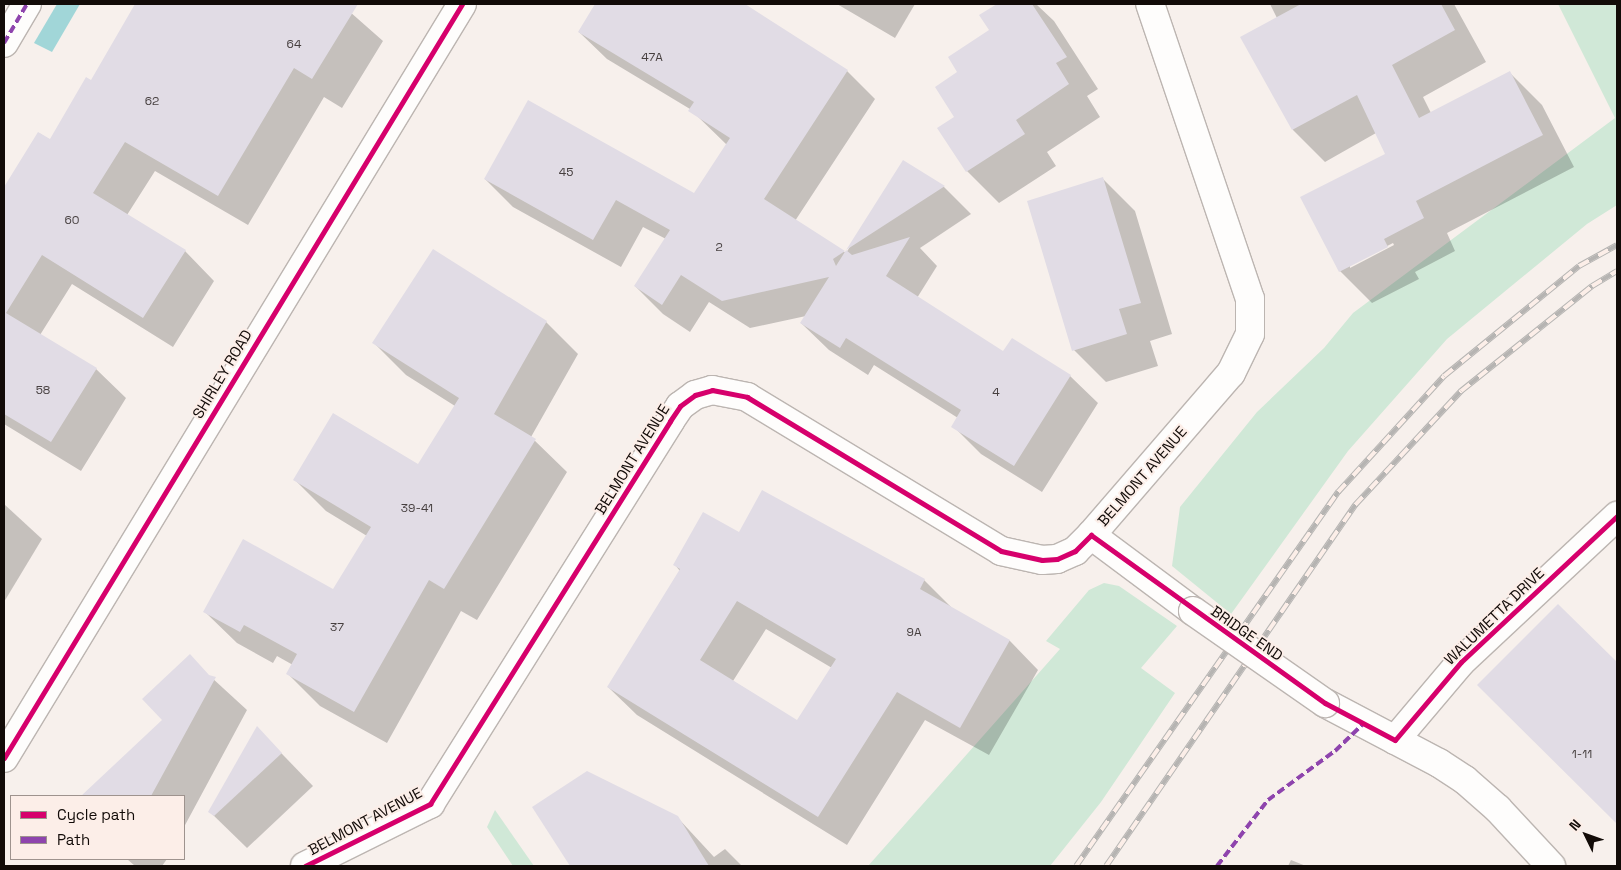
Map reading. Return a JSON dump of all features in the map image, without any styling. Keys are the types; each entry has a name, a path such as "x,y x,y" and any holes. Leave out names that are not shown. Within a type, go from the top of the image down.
{"street":[{"path":"6,35 27,4"},
{"name":"SHIRLEY ROAD","path":"4,758 462,4"},
{"name":"BELMONT AVENUE","path":"305,866 430,804 670,421 680,406 695,395 712,390 747,397 1001,551 1042,560 1057,559 1075,551 1091,535 1231,373 1250,334 1250,298 1150,4"},
{"name":"WALUMETTA DRIVE","path":"1395,740 1461,662 1617,516"},
{"name":"BRIDGE END","path":"1091,535 1194,611 1325,703 1465,780 1498,809 1552,866"}],"green space":[{"path":"1558,4 1617,4 1617,205 1587,224 1447,339 1348,451 1231,614 1172,566 1180,507 1257,412 1324,348 1353,313 1615,118"},
{"path":"1104,583 1119,586 1177,626 1141,668 1175,693 1101,802 1050,866 868,866 1060,649 1046,641 1089,590"},
{"path":"495,810 534,866 513,866 487,827"}],"water":[{"path":"57,4 80,4 52,52 34,43"}],"building":[{"path":"135,4 358,4 312,79 294,68 218,196 125,142 93,193 186,250 143,318 42,255 6,313 97,368 51,442 4,414 4,187 38,132 50,139 86,77 91,80"},
{"path":"595,4 745,4 848,70 764,199 845,251 833,259 836,266 846,250 852,255 910,237 886,276 1003,351 1012,338 1071,375 1014,466 951,427 961,410 846,338 840,348 800,323 829,277 722,301 681,275 662,305 634,286 670,230 616,200 593,240 484,179 528,100 694,193 730,138 688,111 694,102 578,32"},
{"path":"997,4 1032,4 1067,57 1056,63 1069,84 1016,120 1025,134 966,172 937,128 954,117 935,87 957,72 948,57 989,30 979,15"},
{"path":"1301,4 1441,4 1455,30 1392,65 1419,118 1510,71 1543,135 1416,201 1424,218 1384,239 1388,247 1339,272 1300,197 1385,154 1357,95 1292,130 1240,37"},
{"path":"903,160 945,186 846,250"},
{"path":"1103,177 1141,303 1119,309 1127,334 1072,351 1027,201"},
{"path":"433,249 547,321 494,414 536,439 444,589 429,580 354,712 286,674 297,654 244,625 240,632 203,612 243,539 333,589 371,527 293,480 333,413 418,464 459,398 372,343"},
{"path":"762,490 925,579 920,589 1010,640 960,728 897,692 818,817 607,687 680,569 673,565 703,512 739,532","holes":["737,601 836,659 797,720 700,660"]},
{"path":"1558,604 1617,662 1617,824 1477,685"},
{"path":"190,654 209,675 216,677 152,795 82,795 162,720 142,699"},
{"path":"257,726 282,753 214,816 208,812"},
{"path":"587,771 678,816 709,866 570,866 532,807"}],"railway":[{"path":"1076,866 1338,492 1444,376 1579,266 1617,245"},
{"path":"1106,866 1355,505 1461,391 1592,286 1617,271"}],"marked path":[{"path":"4,43 27,4"},
{"path":"1217,866 1268,800 1335,751 1364,723"}],"cycle path":[{"path":"4,758 462,4"},
{"path":"305,866 430,804 680,406 695,395 712,390 747,397 1001,551 1042,560 1057,559 1075,551 1091,535 1325,703 1395,740 1461,662 1617,516"}]}
